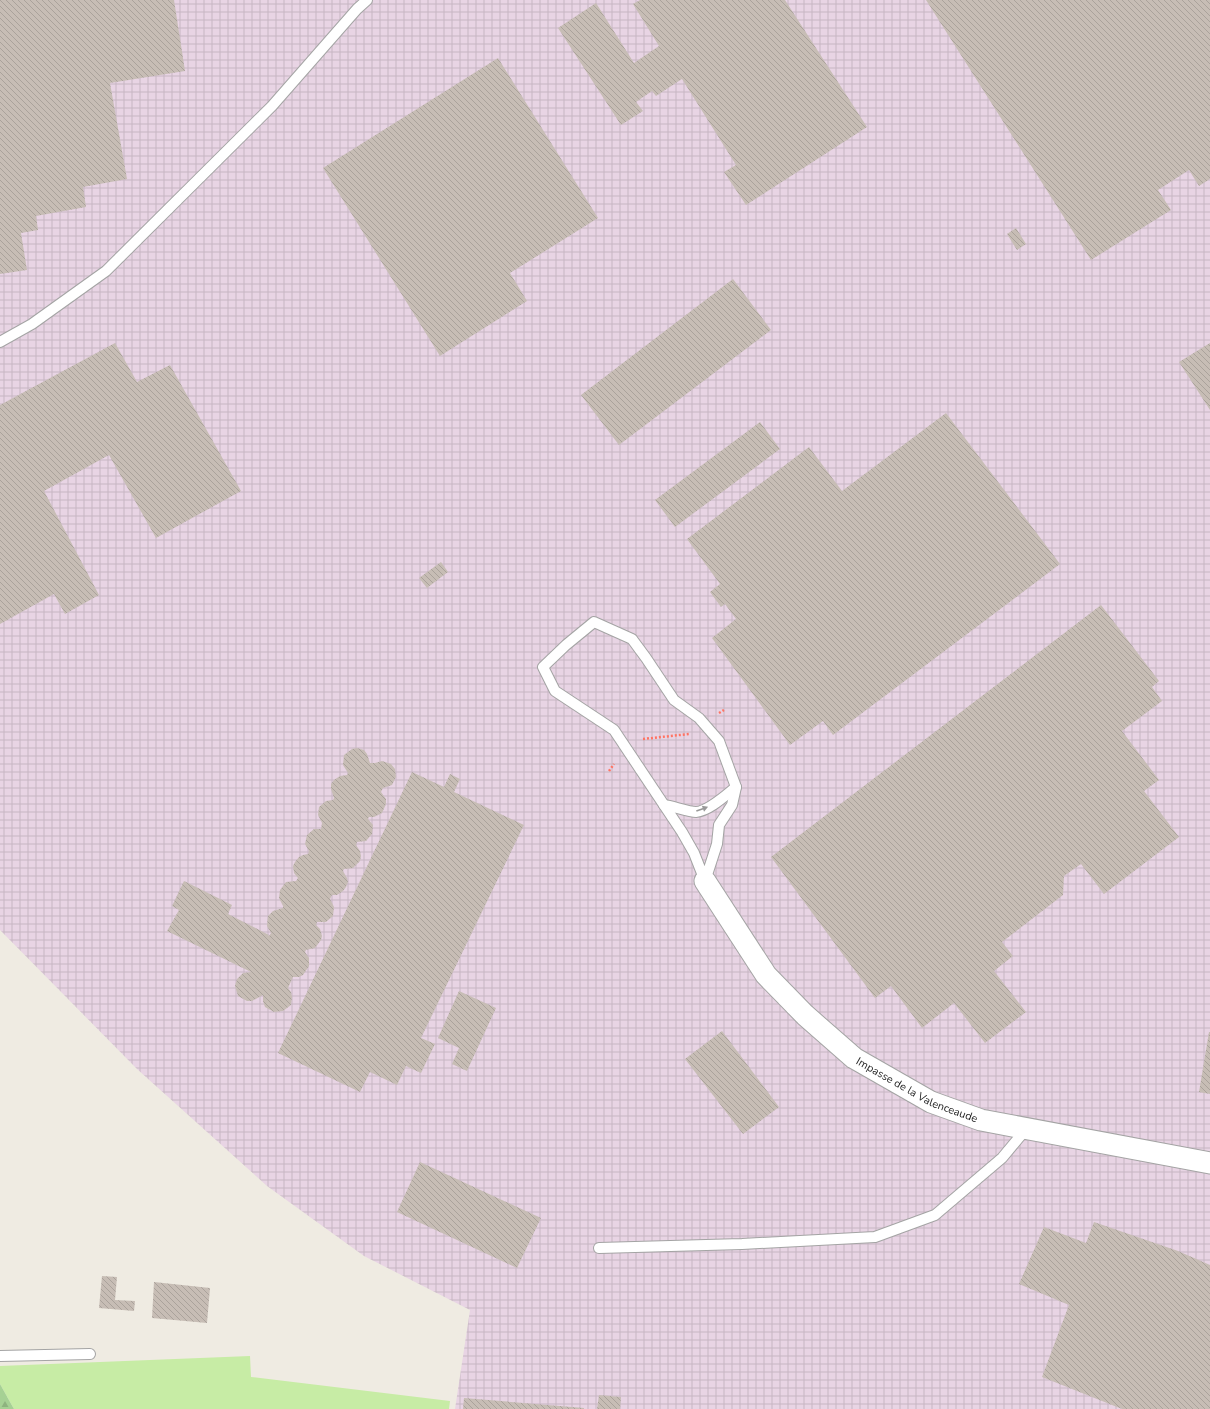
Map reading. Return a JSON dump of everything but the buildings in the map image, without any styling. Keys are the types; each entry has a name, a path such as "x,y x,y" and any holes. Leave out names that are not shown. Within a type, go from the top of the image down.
{"street":[{"name":"Impasse de la Valenceaude","path":"705,881 766,975 805,1015 854,1058 930,1102 981,1120 1210,1163"}],"lane":[{"path":"0,342 32,324 106,271 272,106 357,9 367,0"},
{"name":"Impasse de la Valenceaude","path":"705,881 694,852 614,730 556,691 543,667 566,645 594,622 632,639 674,700 700,718 719,741 736,787"},
{"path":"664,805 696,812 709,807 736,787"},
{"path":"705,881 717,844 719,826 732,805 736,787"},
{"path":"599,1248 742,1244 875,1237 935,1215 1002,1158 1027,1128"},
{"path":"0,1356 90,1354"}],"path":[{"path":"608,771 626,747 638,739 688,735 705,725 724,710"}],"shaded area":[{"path":"0,0 1210,0 1210,1409 455,1409 470,1310 364,1256 267,1186 137,1069 0,930"}],"green space":[{"path":"250,1356 251,1377 450,1401 449,1409 14,1409 0,1384 0,1366"},
{"path":"0,1384 14,1409 0,1409"}]}
